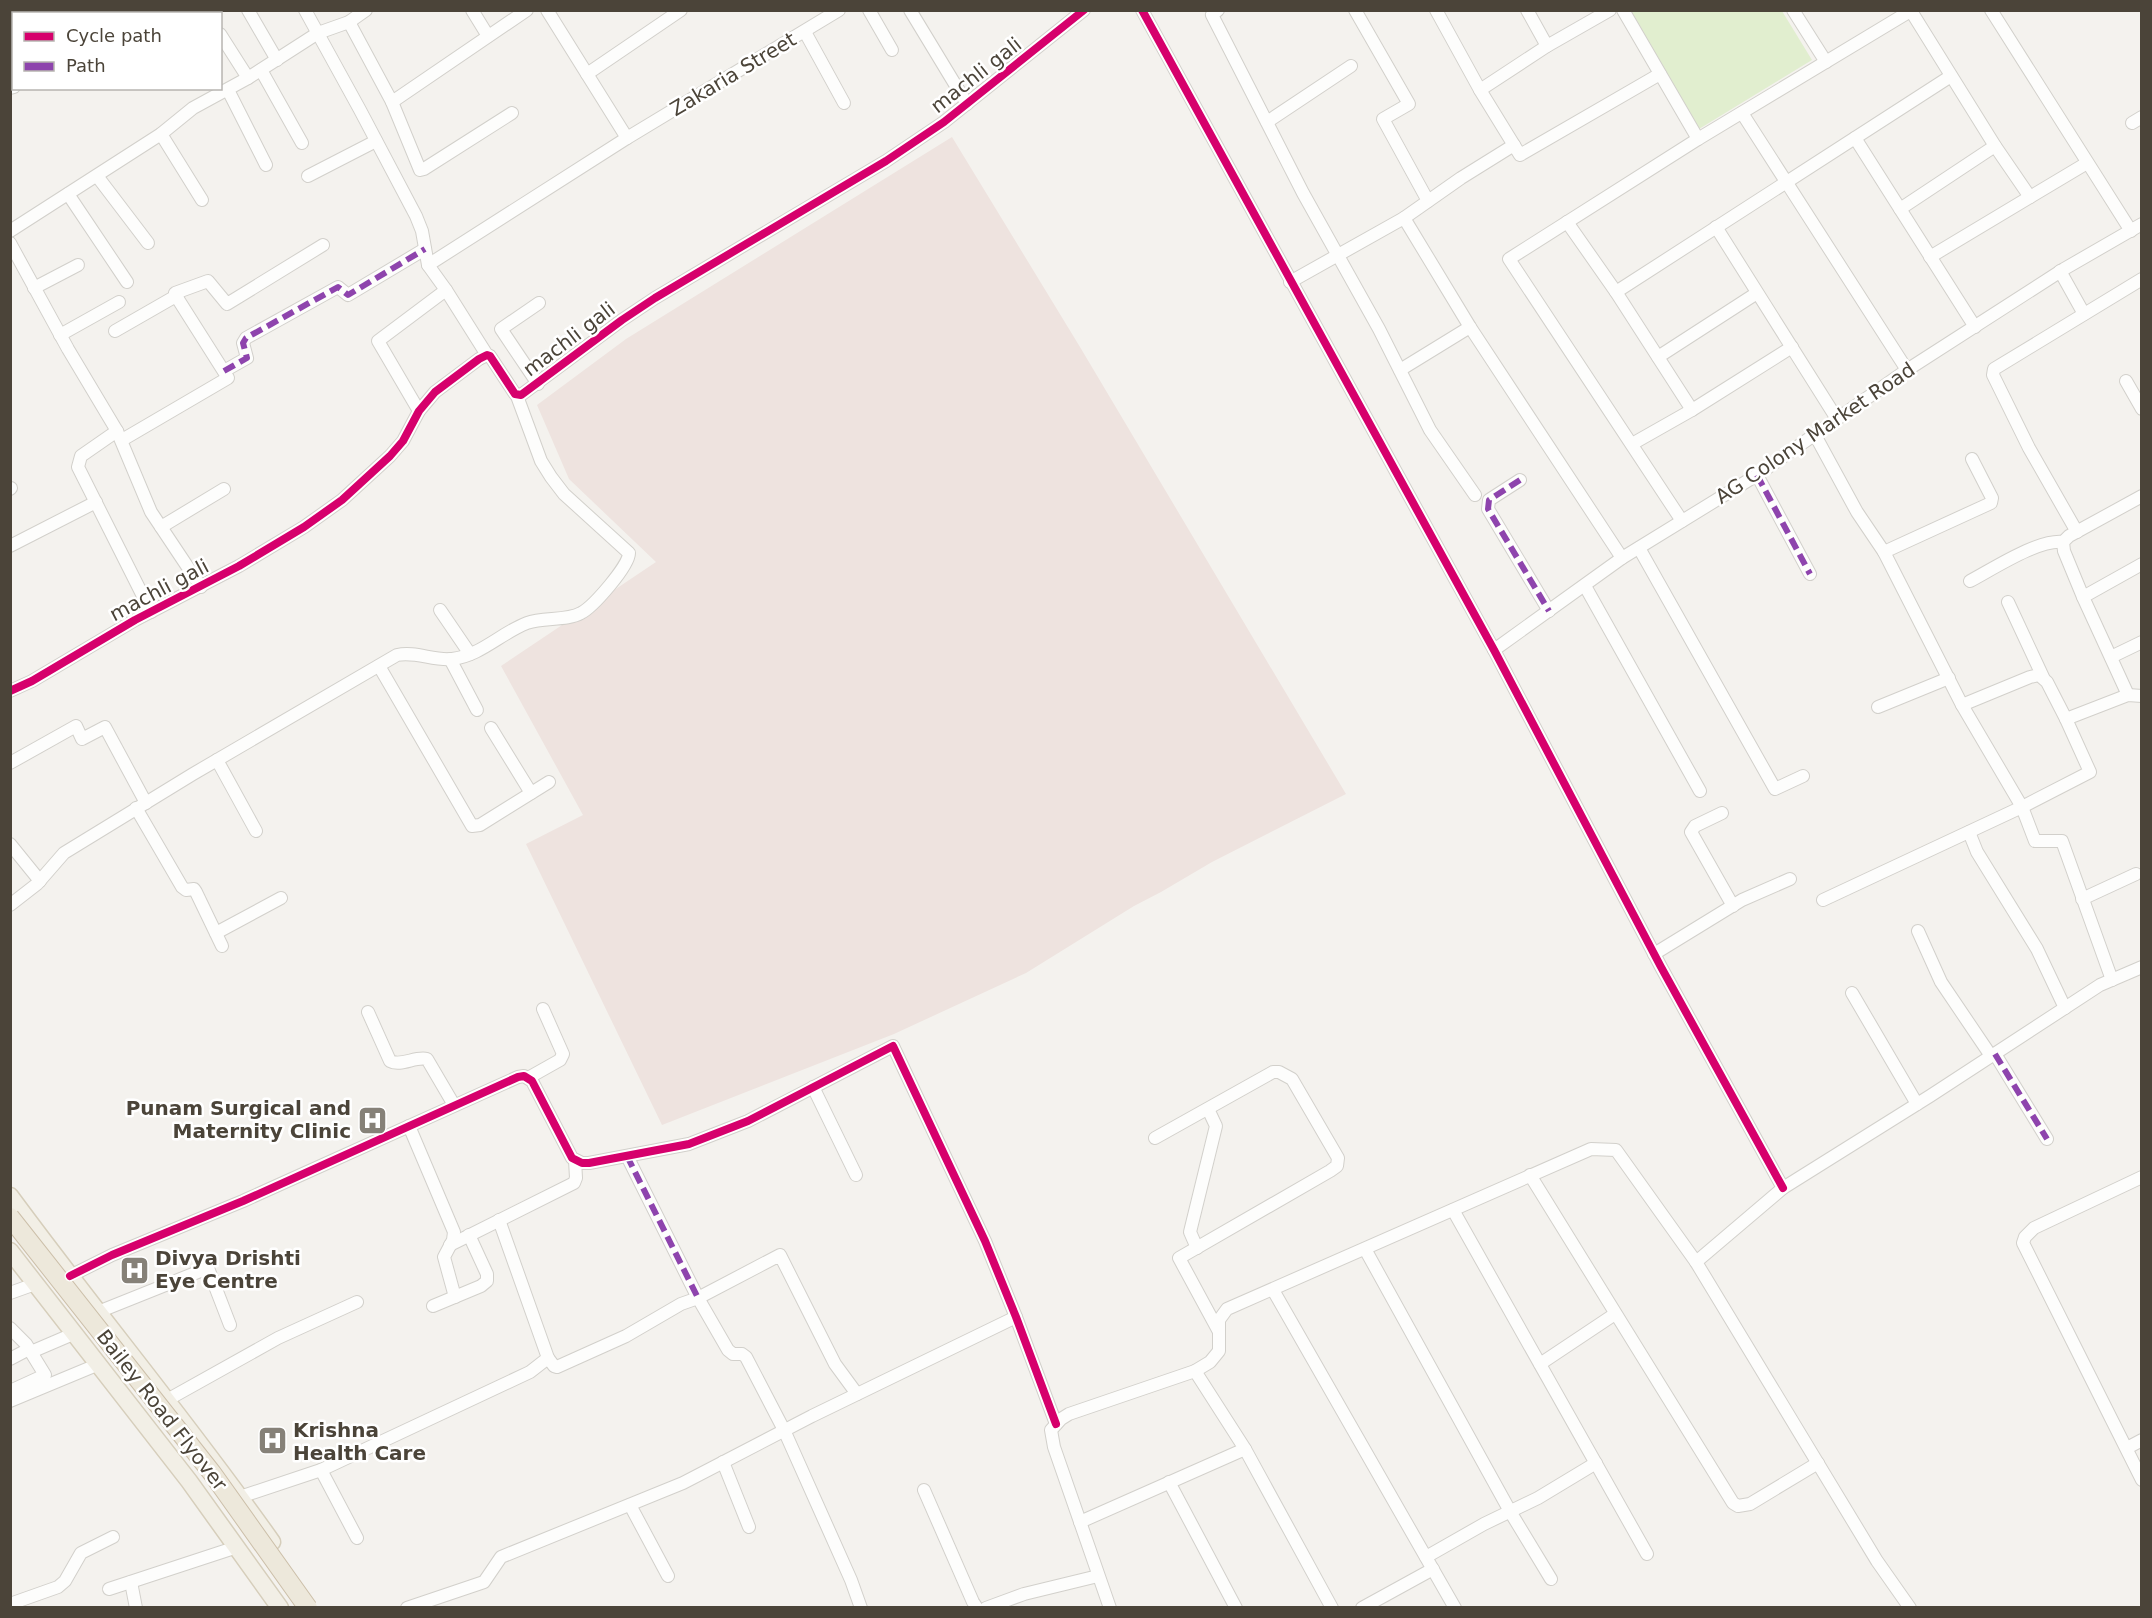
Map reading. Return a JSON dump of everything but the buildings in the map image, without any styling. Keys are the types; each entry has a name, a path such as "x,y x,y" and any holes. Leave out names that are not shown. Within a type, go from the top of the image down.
{"highway":[{"name":"Bailey Road Flyover","path":"10,1217 212,1473 308,1608"},
{"name":"Bailey Road Flyover","path":"10,1234 137,1392 205,1482 294,1608"}],"main road":[{"path":"10,1196 240,1497 318,1608"},
{"path":"10,1240 32,1225"},
{"path":"10,1251 182,1472 280,1608"},
{"path":"96,1360 119,1340"}],"street":[{"path":"248,10 277,60"},
{"path":"305,10 416,216 422,231 428,265 487,355"},
{"path":"10,231 161,134 193,108 248,78 318,33 349,22 366,10"},
{"path":"472,10 488,36"},
{"path":"392,102 527,10"},
{"path":"547,10 627,138"},
{"path":"587,74 681,10"},
{"name":"Zakaria Street","path":"428,265 627,138 839,10"},
{"path":"869,10 892,50"},
{"path":"910,10 967,104"},
{"name":"machli gali","path":"10,691 32,681 151,612 201,587 304,527 342,500 390,456 402,441 419,411 435,392 487,355 494,360 512,391 518,396 538,384 639,309 886,161 944,122 1084,10"},
{"path":"1142,10 1494,650 1654,954 1783,1188"},
{"path":"1355,10 1409,104 1383,119 1428,201"},
{"path":"1436,10 1480,90 1520,154 1660,74"},
{"path":"1527,10 1547,46"},
{"path":"1480,90 1547,46 1611,10"},
{"path":"1623,10 1698,139"},
{"path":"1793,10 1826,62"},
{"path":"1991,10 2087,163 2136,227"},
{"path":"1214,11 1212,15 1303,194 1431,430 1475,495"},
{"path":"1682,521 1509,259 1698,139 1912,11 1995,146 2030,197"},
{"path":"349,22 392,102 418,166 422,170 512,113"},
{"path":"805,32 844,103"},
{"path":"222,37 248,78"},
{"path":"1267,122 1351,66"},
{"path":"261,70 302,143"},
{"path":"1616,292 1952,75"},
{"path":"228,90 266,165"},
{"path":"1742,113 1907,370"},
{"path":"161,134 202,200"},
{"path":"1855,138 1975,327"},
{"path":"308,176 376,141"},
{"path":"1290,282 1404,218 1514,145"},
{"path":"1900,209 1995,146"},
{"path":"1930,257 2087,163"},
{"path":"97,176 148,243"},
{"path":"68,194 128,282"},
{"path":"1404,218 1470,327 1622,558"},
{"path":"1567,222 1616,292 1692,410"},
{"path":"1716,227 1838,419"},
{"name":"AG Colony Market Road","path":"1494,650 1622,558 1757,475 1907,370 2060,271 2136,227"},
{"path":"10,243 119,436 151,512 201,587"},
{"path":"151,612 78,467 79,459 85,453 226,380 224,371 175,293 208,281 227,304 324,245"},
{"path":"224,371 247,358 243,343 246,338 338,287 348,295 425,249"},
{"path":"34,288 78,265"},
{"path":"2060,271 2084,314"},
{"path":"2077,532 2029,448 1993,375 1994,369 2142,279"},
{"path":"419,411 378,341 446,290"},
{"path":"1658,357 1757,293"},
{"path":"115,331 172,297 176,296 178,299"},
{"path":"60,335 119,302"},
{"path":"538,384 501,329 539,303"},
{"path":"1400,370 1470,327"},
{"path":"1632,444 1692,410 1792,347"},
{"path":"2126,381 2142,410"},
{"path":"10,904 29,892 64,853 397,655 406,653 450,659 470,654 525,624 541,619 581,614 593,603 630,557 627,550 564,494 551,477 541,461 518,396"},
{"path":"1815,435 1857,512 1884,552 1962,705 2022,807 2035,841 2062,841 2112,980"},
{"path":"1884,552 1991,503 1992,498 1972,459"},
{"path":"1757,475 1810,574"},
{"path":"1520,480 1489,500 1488,509 1549,611"},
{"path":"160,526 224,489"},
{"path":"1970,581 2040,545 2048,542 2063,542 2142,496"},
{"path":"10,546 96,502"},
{"path":"2063,542 2064,551 2083,597 2128,695"},
{"path":"1639,548 1775,789 1803,776"},
{"path":"2083,597 2142,564"},
{"path":"1585,586 1700,790"},
{"path":"1823,900 2022,807 2090,772 2008,602"},
{"path":"440,610 470,654"},
{"path":"2110,657 2142,642"},
{"path":"450,659 477,710"},
{"path":"379,666 472,826 480,825 549,782"},
{"path":"1962,705 2030,676 2043,677"},
{"path":"1878,707 1949,678"},
{"path":"2066,719 2128,695 2142,696"},
{"path":"10,763 75,726 82,739 105,727 141,806 182,887 186,890 194,889 222,946"},
{"path":"491,728 531,793"},
{"path":"217,760 256,831"},
{"path":"1722,813 1695,826 1691,832 1733,906"},
{"path":"1969,832 1977,852 2037,949 2065,1008"},
{"path":"10,844 40,881"},
{"path":"2082,899 2136,874"},
{"path":"1654,954 1751,895 1790,879"},
{"path":"216,933 281,898"},
{"path":"1918,931 1941,982 1993,1055 2047,1139"},
{"path":"1696,1262 1783,1188 2100,985 2142,967"},
{"path":"1852,993 1917,1104"},
{"path":"69,1276 112,1255 243,1201 518,1077 528,1078 560,1060 563,1054 543,1009"},
{"path":"368,1012 390,1061 394,1064 427,1059 454,1105"},
{"path":"528,1078 535,1086 568,1152 575,1160 589,1163 689,1144 748,1121 892,1046 985,1241 1056,1424"},
{"path":"1155,1138 1273,1072 1292,1079 1336,1153 1338,1162 1330,1171 1179,1258 1218,1329"},
{"path":"813,1088 856,1174"},
{"path":"1197,1248 1190,1232 1216,1126 1208,1108"},
{"path":"409,1126 452,1227 454,1236 445,1254 444,1262 455,1297"},
{"path":"1110,1608 1053,1441 1052,1430 1056,1424 1069,1414 1195,1371 1217,1357 1220,1352 1219,1320 1227,1309 1591,1149 1616,1150 1696,1262 1877,1561 1910,1608"},
{"path":"627,1156 698,1298 730,1352 746,1357 784,1430 861,1608"},
{"path":"450,1245 574,1183 575,1160"},
{"path":"1530,1175 1733,1503 1738,1506 1750,1504 1818,1463"},
{"path":"2142,1177 2034,1228 2025,1237 2024,1243 2142,1480"},
{"path":"1453,1210 1647,1554"},
{"path":"499,1220 548,1358 554,1366 559,1366 610,1344 681,1304 698,1298 780,1255 835,1364 856,1394"},
{"path":"433,1306 481,1286 487,1281 487,1274 469,1235"},
{"path":"1365,1250 1511,1513 1551,1579"},
{"path":"98,1312 208,1268 230,1325"},
{"path":"10,1293 35,1284"},
{"path":"1273,1290 1455,1608"},
{"path":"167,1400 278,1338 357,1302"},
{"path":"1540,1364 1615,1314"},
{"path":"407,1608 484,1582 501,1557 682,1483 856,1394 1016,1317"},
{"path":"10,1328 30,1351 45,1375 10,1391"},
{"path":"10,1359 73,1334"},
{"path":"240,1497 321,1470 530,1372 548,1358"},
{"path":"10,1401 96,1360"},
{"path":"1195,1371 1245,1449 1332,1608"},
{"path":"2127,1448 2142,1440"},
{"path":"1080,1522 1245,1449"},
{"path":"723,1462 749,1527"},
{"path":"1426,1557 1484,1524 1511,1513 1596,1463"},
{"path":"321,1470 357,1538"},
{"path":"1169,1482 1236,1608"},
{"path":"924,1490 977,1608"},
{"path":"630,1505 668,1576"},
{"path":"10,1604 58,1587 65,1581 81,1553 112,1537"},
{"path":"109,1589 237,1547"},
{"path":"1362,1608 1433,1569"},
{"path":"986,1608 1024,1594 1098,1576"},
{"path":"131,1582 136,1608"}],"shaded area":[{"path":"952,137 1346,794 1212,862 1134,906 1026,973 894,1034 662,1125 526,844 583,815 501,666 656,562 569,479 537,405 626,339"}],"green space":[{"path":"1627,11 1782,11 1812,60 1699,129"}],"marked path":[{"path":"224,371 247,358 243,343 246,338 338,287 348,295 425,249"},
{"path":"1757,475 1810,574"},
{"path":"1520,480 1489,500 1488,509 1549,611"},
{"path":"1995,1054 2047,1139"},
{"path":"627,1156 698,1298"}],"cycle path":[{"path":"10,691 32,681 135,620 239,566 304,527 342,500 390,456 403,441 419,411 435,392 479,359 490,356 515,394 521,395 655,298 886,161 944,122 1084,10"},
{"path":"1142,10 1494,650 1661,967 1783,1188"},
{"path":"70,1276 112,1255 243,1201 518,1077 524,1076 532,1081 572,1158 582,1163 589,1163 689,1144 748,1121 893,1046 985,1241 1056,1424"}],"place":[{"name":"Punam Surgical and Maternity Clinic","path":"372,1120"},
{"name":"Divya Drishti Eye Centre","path":"134,1270"},
{"name":"Krishna Health Care","path":"272,1441"}]}
